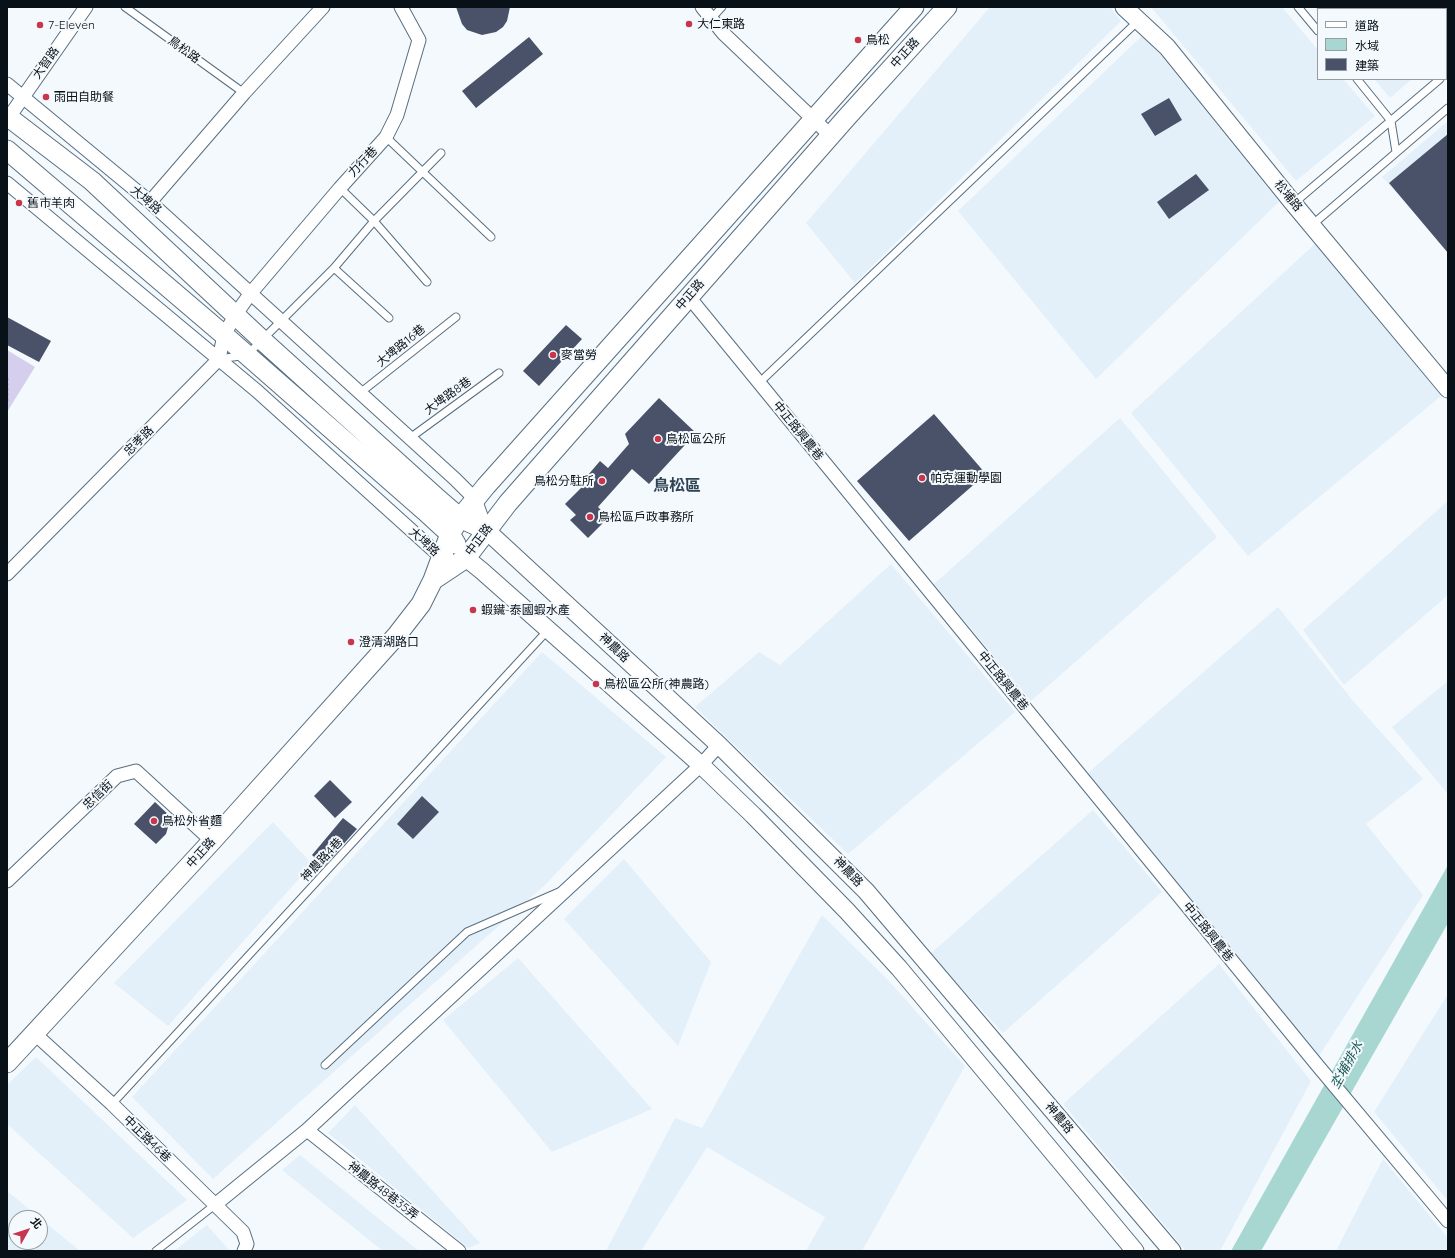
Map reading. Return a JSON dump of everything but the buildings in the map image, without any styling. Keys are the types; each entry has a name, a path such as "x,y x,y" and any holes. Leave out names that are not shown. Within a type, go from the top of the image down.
{"main road":[{"name":"中正路","path":"7,1063 212,842 397,635 420,604 433,580 450,534 460,518 813,118 914,7"},
{"name":"中正路","path":"433,580 466,558 486,530 689,297 947,7"},
{"name":"大埤路","path":"7,118 92,181 236,314 262,340 460,518 486,530"},
{"name":"大埤路","path":"7,150 224,335 450,534 466,558"}],"street":[{"name":"大智路","path":"7,118 86,7"},
{"path":"150,202 244,92 323,7"},
{"name":"力行巷","path":"250,294 340,188 386,138 397,115 419,40 400,7"},
{"path":"702,7 723,33 831,136"},
{"name":"松埔路","path":"1124,7 1138,21 1154,33 1167,47 1448,389"},
{"name":"大埤路","path":"7,84 150,202 476,499 486,530"},
{"name":"大埤路","path":"7,183 257,391 442,558 466,558"},
{"path":"219,359 224,335 250,294"},
{"name":"中正路興農巷","path":"689,297 1318,1066 1448,1221"},
{"name":"忠孝路","path":"7,574 219,359"},
{"name":"神農路","path":"486,530 720,745 866,891 1172,1251"},
{"path":"466,558 701,765 753,815 852,917 899,968 1135,1251"},
{"path":"216,1204 307,1130 701,765 720,745"},
{"name":"忠信街","path":"7,881 117,776 136,771 212,842"},
{"name":"中正路46巷","path":"35,1034 112,1104 243,1232 247,1244 244,1251"},
{"path":"1020,1113 1041,1096"},
{"name":"神農路48巷35弄","path":"307,1130 459,1251"}],"lane":[{"name":"鳥松路","path":"125,7 244,92"},
{"path":"711,19 722,7"},
{"path":"1298,7 1317,30"},
{"path":"759,383 1138,21"},
{"path":"1358,80 1391,120 1396,152"},
{"path":"1294,203 1439,80"},
{"path":"1312,225 1448,108"},
{"path":"386,138 491,237"},
{"path":"219,359 247,355 334,268 374,221 441,153"},
{"path":"340,188 374,221 427,282"},
{"path":"334,268 389,318"},
{"name":"大埤路16巷","path":"360,393 456,317"},
{"name":"大埤路8巷","path":"410,438 499,372"},
{"name":"神農路4巷","path":"112,1104 549,630"},
{"path":"325,1065 467,932 568,888"},
{"path":"156,1251 216,1204"}],"path":[{"path":"7,378 7,401"}],"shaded area":[{"path":"990,7 1110,7 1121,21 855,283 806,223"},
{"path":"1151,7 1282,7 1317,49 1317,80 1344,80 1375,116 1296,181"},
{"path":"1314,7 1448,7 1448,48 1447,8 1317,8 1317,11"},
{"path":"1144,34 1279,202 1096,379 958,211"},
{"path":"1375,80 1411,80 1390,98"},
{"path":"1448,121 1448,249 1382,177"},
{"path":"1316,243 1441,396 1248,556 1131,413"},
{"path":"7,350 35,367 7,412"},
{"path":"1120,418 1217,537 1031,701 934,584"},
{"path":"1448,501 1448,595 1344,685 1303,630"},
{"path":"891,564 1015,712 848,854 695,707 759,652 780,665"},
{"path":"1278,607 1354,702 1423,779 1366,824 1423,895 1319,1056 1088,773"},
{"path":"542,652 666,757 546,884 213,1179 132,1097"},
{"path":"1448,681 1448,794 1392,727"},
{"path":"1093,810 1162,892 1003,1033 930,954"},
{"path":"273,822 312,864 168,1026 114,983"},
{"path":"624,859 711,962 678,1046 564,919"},
{"path":"822,915 888,980 965,1066 862,1251 806,1251 825,1217 707,1147 641,1251 606,1251 675,1118 702,1128"},
{"path":"518,958 652,1109 552,1152 443,1020"},
{"path":"1219,964 1311,1081 1220,1251 1186,1251 1063,1104"},
{"path":"1448,994 1448,1201 1374,1112"},
{"path":"36,1057 187,1200 133,1238 7,1124 7,1085"},
{"path":"355,1105 480,1243 468,1248 328,1133"},
{"path":"300,1155 419,1251 383,1251 282,1170"},
{"path":"1383,1159 1448,1238 1448,1251 1336,1251"},
{"path":"7,1191 30,1210 8,1210 8,1250 48,1250 48,1225 80,1251 7,1251"},
{"path":"207,1225 230,1251 174,1251"}],"water":[{"name":"坔埔排水","path":"1448,865 1448,923 1261,1251 1231,1251"}],"place":[{"name":"大仁東路","path":"689,24"},
{"name":"7-Eleven","path":"40,25"},
{"name":"鳥松","path":"858,40"},
{"name":"雨田自助餐","path":"46,97"},
{"name":"舊市羊肉","path":"19,203"},
{"name":"麥當勞","path":"553,355"},
{"name":"鳥松區公所","path":"658,439"},
{"name":"帕克運動學園","path":"922,478"},
{"name":"鳥松分駐所","path":"602,481"},
{"name":"鳥松區戶政事務所","path":"590,517"},
{"name":"蝦鑶-泰國蝦水產","path":"473,610"},
{"name":"澄清湖路口","path":"351,642"},
{"name":"鳥松區公所(神農路)","path":"596,684"},
{"name":"鳥松外省麵","path":"154,821"}],"district":[{"name":"鳥松區","path":"677,486"}]}
